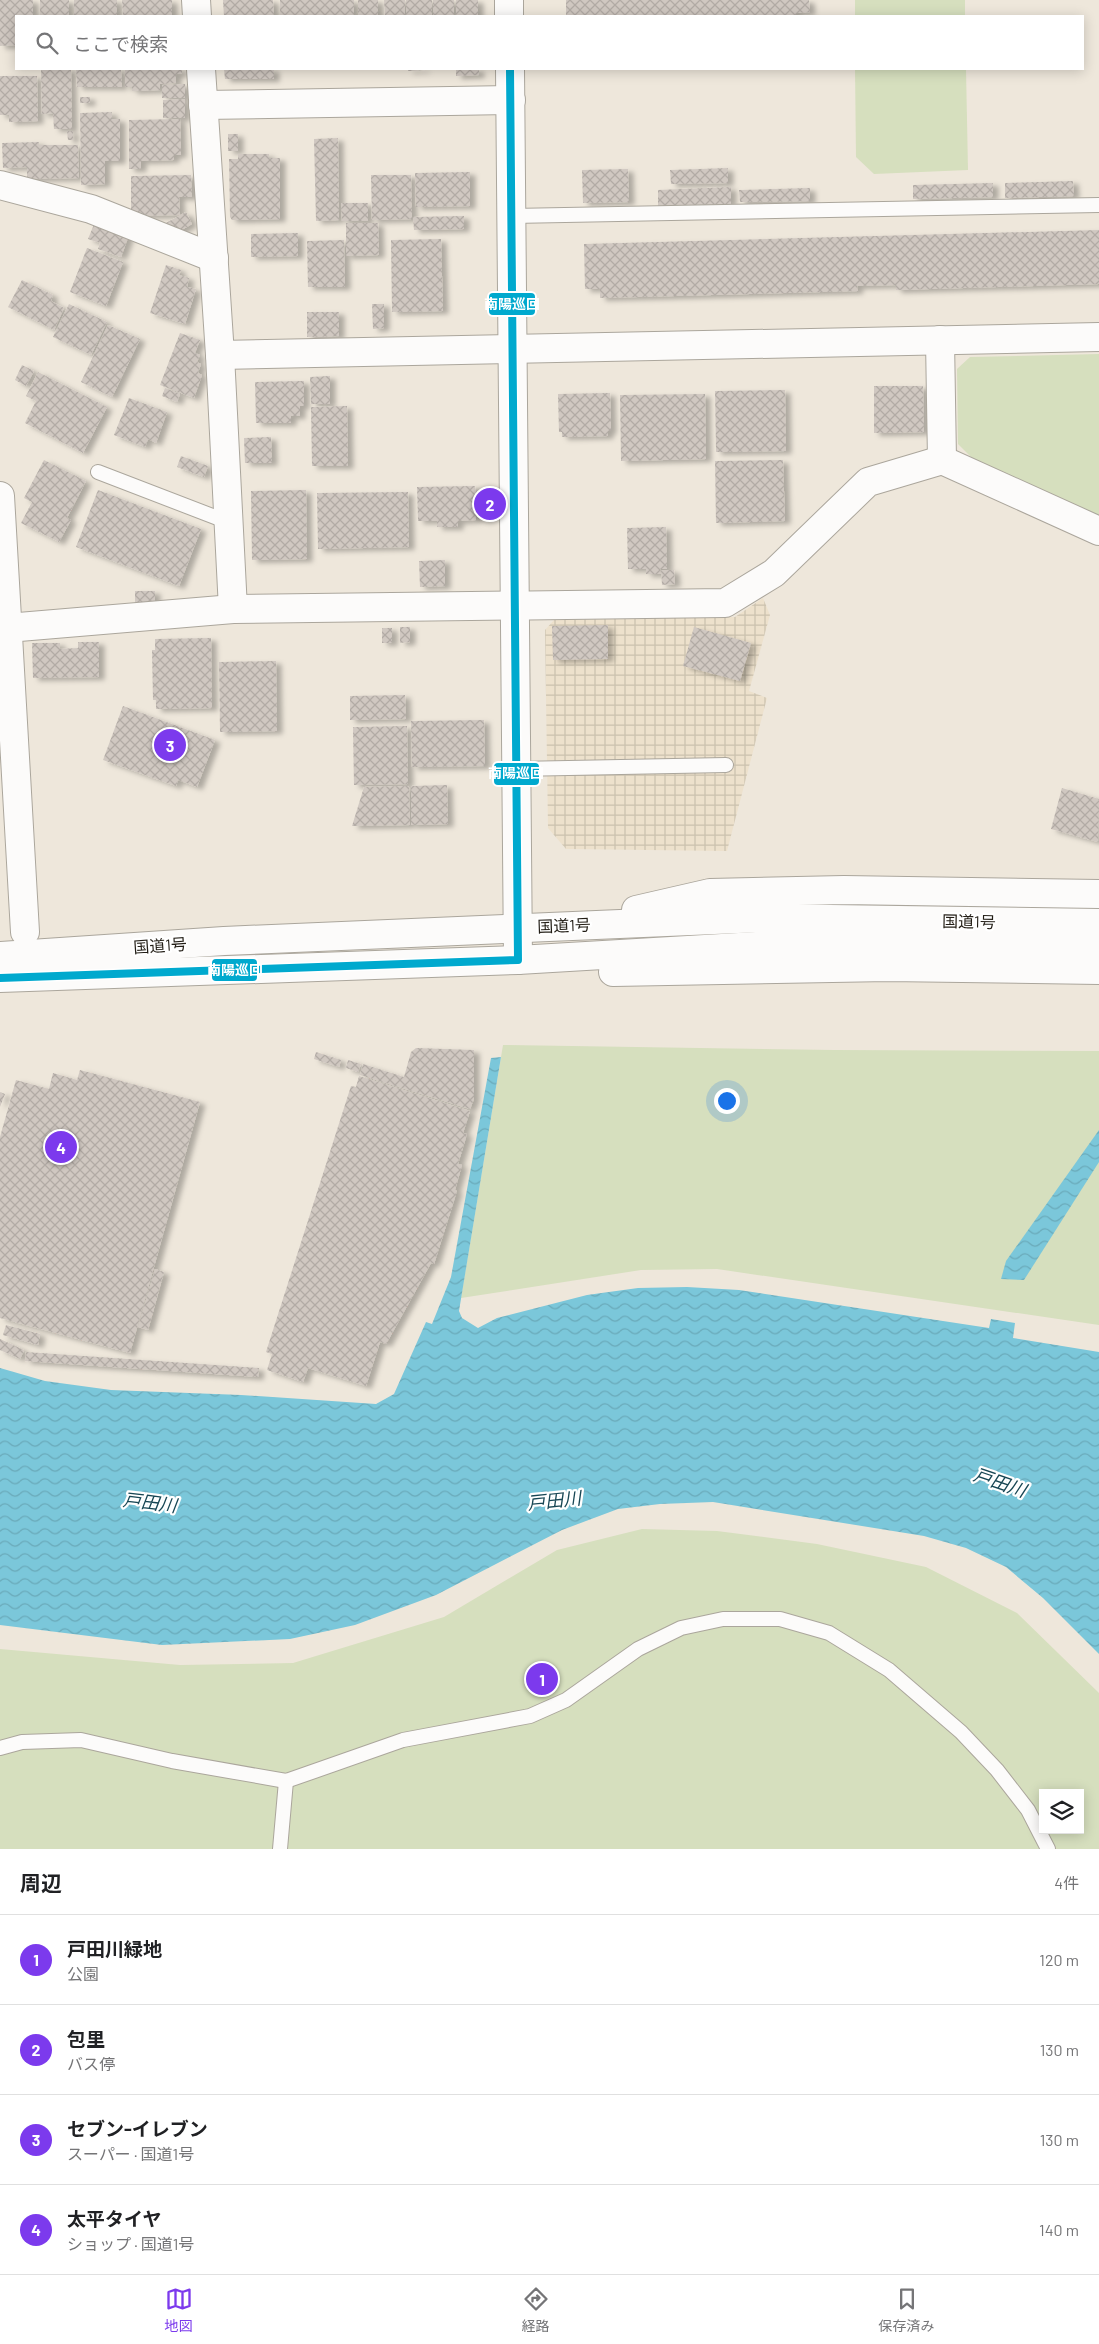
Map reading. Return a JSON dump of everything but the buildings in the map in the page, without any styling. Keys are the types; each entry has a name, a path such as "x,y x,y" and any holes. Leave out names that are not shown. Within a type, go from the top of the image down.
{"main road":[{"path":"196,0 197,15"},
{"path":"509,0 510,15"},
{"path":"201,70 220,355 232,609"},
{"path":"510,70 518,960"},
{"path":"203,105 511,100"},
{"path":"0,185 91,209 214,258"},
{"path":"220,355 1099,337"},
{"path":"940,340 942,460"},
{"path":"7,628 232,609 725,603 774,573 868,482 942,460 1099,531"},
{"path":"0,496 2,581 7,628 25,932"},
{"path":"576,925 710,893 844,890 1099,894"},
{"name":"国道1号","path":"0,956 224,941 761,918 789,932 1099,945"},
{"name":"国道1号","path":"0,978 518,960 789,932 1099,923"},
{"path":"277,969 298,979 888,967 1099,970"}],"lane":[{"path":"512,216 1099,205"},
{"path":"98,472 228,522"},
{"path":"516,769 726,765"},
{"path":"0,1748 22,1742 81,1740 172,1761 286,1781 403,1740 530,1716 566,1700 638,1649 681,1628 723,1619 780,1619 830,1633 889,1670 961,1732 997,1770 1028,1810 1048,1849"},
{"path":"280,1849 286,1781"}],"shaded area":[{"path":"763,598 770,615 749,691 767,698 727,851 566,849 548,828 545,630 554,620 735,617"}],"green space":[{"path":"855,0 965,0 965,15 855,15"},
{"path":"855,70 966,70 968,170 874,174 856,157"},
{"path":"1099,354 1099,519 974,460 958,444 957,369 970,357"},
{"path":"503,1045 834,1050 1099,1051 1099,1325 717,1269 641,1270 461,1298"},
{"path":"642,1529 717,1531 817,1544 926,1567 1017,1613 1099,1693 1099,1849 0,1849 0,1649 180,1665 293,1663 444,1617 557,1550"}],"water":[{"name":"戸田川","path":"501,1057 459,1311 462,1318 478,1328 497,1318 587,1295 638,1288 687,1287 739,1290 989,1328 991,1319 1015,1323 1013,1338 1099,1352 1099,1654 1043,1598 1006,1567 966,1548 924,1536 713,1502 660,1504 618,1509 562,1530 436,1595 355,1625 290,1639 162,1645 0,1625 0,1368 45,1381 111,1390 241,1395 376,1404 394,1394 426,1322 432,1324 451,1277 491,1058"},
{"path":"1099,1130 1099,1162 1024,1280 1001,1279 1006,1261"}],"transit line":[{"name":"南陽巡回","path":"0,978 518,960 510,70"}],"place":[{"name":"包里","path":"490,504"},
{"name":"セブン-イレブン","path":"170,745"},
{"name":"太平タイヤ","path":"61,1147"},
{"name":"戸田川緑地","path":"542,1679"}]}
